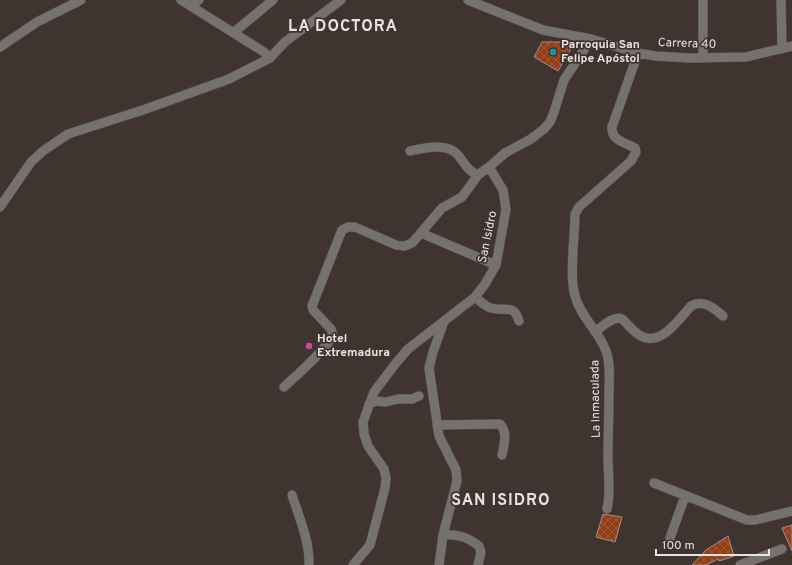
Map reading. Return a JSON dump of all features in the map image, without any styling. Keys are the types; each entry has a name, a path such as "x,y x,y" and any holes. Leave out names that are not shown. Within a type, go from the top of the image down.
{"street":[{"path":"0,47 37,22 81,0"},
{"path":"181,0 264,52 270,58"},
{"path":"191,6 198,0"},
{"path":"233,33 273,0"},
{"path":"0,207 31,162 43,151 68,134 143,110 216,85 229,79 270,58 285,42 341,0"},
{"name":"Carrera 40","path":"468,0 543,30 591,39 638,53 670,57 746,57 792,46"},
{"path":"703,0 703,58"},
{"path":"782,0 782,49"},
{"path":"284,388 331,340 333,335 331,329 313,310 312,306 342,230 348,227 354,227 383,240 403,246 413,242 442,208 462,197 478,175 501,156 531,139 544,129 550,122 564,80 591,39"},
{"name":"La Inmaculada","path":"607,509 610,489 608,460 609,366 604,346 582,315 575,295 573,279 576,214 579,207 631,161 636,152 635,148 614,138 611,133 638,53"},
{"path":"410,151 429,148 449,148 458,155 472,172 478,175"},
{"name":"San Isidro","path":"353,565 370,545 385,488 386,478 384,469 368,446 364,434 363,422 374,392 408,349 475,297 485,284 496,264 506,208 502,190 489,167"},
{"path":"421,233 496,264"},
{"path":"475,297 491,308 507,308 517,315 519,321"},
{"path":"595,332 618,317 638,335 645,338 663,335 691,306 696,303 710,306 723,316"},
{"path":"439,565 443,535 457,481 454,466 439,436 429,368 444,321"},
{"path":"370,404 398,399 412,399 419,396"},
{"path":"437,425 500,424 504,428 505,436 502,456"},
{"path":"654,483 747,520 755,520 792,511"},
{"path":"292,494 308,549 309,565"},
{"path":"670,538 685,496"},
{"path":"443,535 454,534 466,538 479,546 481,552 478,565"},
{"path":"740,565 782,549"}],"building":[{"name":"Parroquia San Felipe Apóstol","path":"542,42 564,42 572,47 558,71 534,57"},
{"path":"603,514 622,517 615,542 596,537"},
{"path":"792,525 792,551 782,528"},
{"path":"728,536 734,556 719,561 718,559 706,565 692,565 706,550"}],"place":[{"name":"Parroquia San Felipe Apóstol","path":"553,52"},
{"name":"Hotel Extremadura","path":"309,346"}],"district":[{"name":"LA DOCTORA","path":"343,27"},
{"name":"SAN ISIDRO","path":"501,501"}]}
